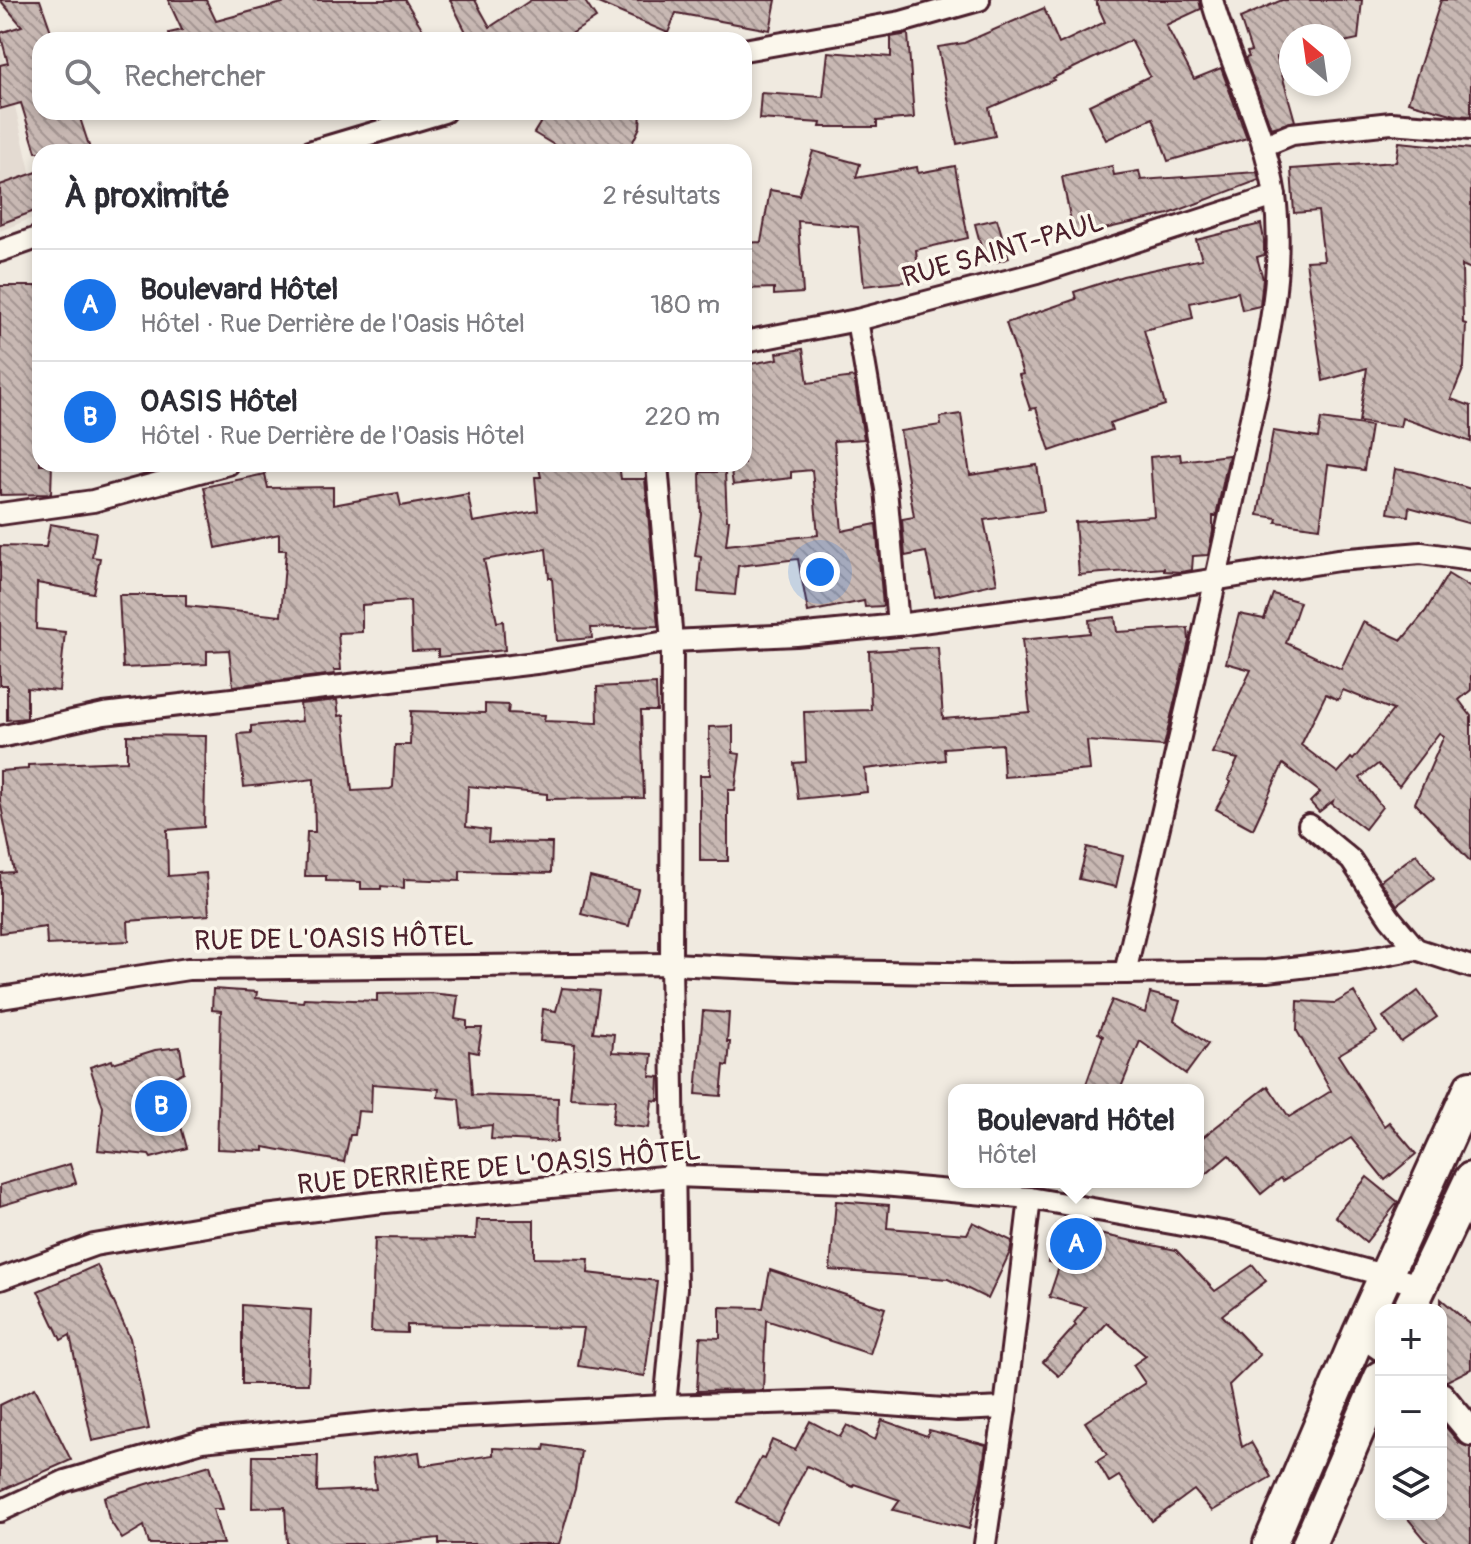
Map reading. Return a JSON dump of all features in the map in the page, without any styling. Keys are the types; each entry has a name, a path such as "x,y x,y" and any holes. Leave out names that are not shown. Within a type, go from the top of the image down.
{"main road":[{"path":"1270,1544 1370,1339 1386,1275 1471,1087"},
{"path":"1415,1297 1471,1179"},
{"path":"1309,1544 1375,1391"}],"street":[{"path":"752,49 901,22 979,0"},
{"path":"1125,973 1216,577 1278,272 1275,196 1263,146 1212,0"},
{"path":"336,144 417,120"},
{"path":"1263,146 1292,134 1391,123 1471,129"},
{"name":"RUE SAINT-PAUL","path":"752,340 857,320 1037,273 1275,196"},
{"path":"0,251 32,240"},
{"path":"857,320 886,489 898,625"},
{"path":"0,514 93,501 199,472"},
{"path":"658,472 672,641 671,964 676,1288 665,1406"},
{"path":"0,737 104,714 544,662 672,641 796,635 898,625 1066,603 1338,560 1421,553 1471,560"},
{"path":"1309,825 1351,860 1390,918 1416,949 1471,967"},
{"name":"RUE DE L'OASIS HÔTEL","path":"0,998 188,969 671,964 821,971 1009,974 1267,971 1359,960 1416,949"},
{"name":"RUE DERRIÈRE DE L'OASIS HÔTEL","path":"0,1279 94,1245 265,1216 674,1176 848,1182 1030,1198 1228,1233 1386,1275 1415,1297"},
{"path":"985,1544 1030,1198"},
{"path":"0,1511 65,1481 202,1441 424,1418 834,1401 957,1410 1005,1408"},
{"path":"1447,1403 1471,1432"}],"shaded area":[{"path":"0,41 32,180 32,218 0,231"}],"building":[{"path":"0,0 40,0 51,32 32,32 32,120 81,120 88,144 34,144 21,103 0,109 0,65 8,63 0,33 22,26"},
{"path":"168,0 206,0 216,21 293,0 405,0 424,32 173,32 182,30"},
{"path":"450,0 475,0 490,27 531,0 584,0 596,18 574,32 466,32"},
{"path":"591,0 776,0 770,30 676,13 668,32"},
{"path":"1095,0 1199,0 1201,9 1166,25 1194,79 1221,68 1247,138 1168,161 1153,118 1106,140 1089,105 1150,76 1131,40 1054,80 989,108 995,136 957,144 938,47 964,43 1044,8 1059,44 1105,22"},
{"path":"1282,0 1362,0 1358,39 1351,40 1351,24 1279,24 1279,96 1288,96 1295,121 1271,128 1245,58 1251,51 1240,18"},
{"path":"1441,0 1471,0 1471,116 1455,115 1408,102"},
{"path":"908,34 914,118 877,121 877,127 820,127 821,123 759,119 761,93 823,97 828,52 891,57 891,37"},
{"path":"542,120 640,120 632,144 553,144 534,133"},
{"path":"1399,142 1471,149 1471,269 1462,265 1463,323 1466,324 1464,367 1451,399 1471,406 1471,442 1402,418 1400,427 1359,422 1367,368 1323,381 1306,261 1324,260 1318,211 1294,213 1291,169 1396,162"},
{"path":"813,151 860,164 856,178 917,167 918,173 955,166 968,238 916,250 919,280 864,286 858,227 798,221 803,293 774,295 774,288 752,289 752,243 761,242 770,190 799,195"},
{"path":"1112,166 1114,175 1139,171 1141,180 1257,172 1259,180 1169,214 1074,236 1062,177"},
{"path":"32,174 32,212 0,224 0,185"},
{"path":"997,219 1009,258 986,265 975,224"},
{"path":"1261,224 1264,255 1257,257 1263,279 1260,306 1242,310 1238,292 1190,303 1193,318 1144,330 1165,405 1110,423 1112,430 1050,451 1036,408 1030,409 1019,375 1023,374 1006,323 1076,299 1074,292 1123,276 1202,259 1196,240"},
{"path":"0,286 32,286 32,472 52,472 51,494 0,495"},
{"path":"803,349 808,383 854,377 864,439 834,441 842,531 876,524 883,606 865,607 864,601 808,612 798,559 738,566 735,595 698,592 701,557 695,556 701,514 700,472 725,472 729,520 726,545 818,535 812,470 791,472 791,478 733,485 731,472 752,472 752,364 778,359 777,353"},
{"path":"961,414 970,475 1037,465 1044,511 984,520 997,583 935,597 926,552 905,556 902,519 914,517 900,431 941,425 940,417"},
{"path":"1321,419 1371,426 1364,470 1328,465 1320,528 1276,522 1277,518 1258,515 1273,431 1318,438"},
{"path":"1180,454 1181,461 1229,455 1216,516 1213,516 1208,555 1193,556 1192,570 1182,572 1164,571 1164,568 1079,575 1075,522 1154,516 1150,457"},
{"path":"1395,469 1471,489 1471,524 1409,507 1408,516 1388,513"},
{"path":"540,472 620,472 621,479 645,479 658,626 591,628 592,638 557,641 552,578 549,578 546,549 484,560 497,622 503,621 505,650 438,657 438,650 412,651 410,601 362,605 362,632 338,633 341,670 334,670 335,674 233,686 229,650 207,651 207,664 123,668 119,595 186,595 186,606 281,616 286,550 279,550 279,534 216,548 204,487 265,474 268,488 333,487 333,505 398,493 401,506 468,494 473,522 538,511 535,477 541,477"},
{"path":"50,524 96,532 92,557 100,558 93,593 37,583 36,629 65,632 59,691 27,688 27,718 7,720 7,685 0,685 0,546 46,547"},
{"path":"1448,574 1471,588 1471,690 1459,700 1471,716 1471,862 1415,803 1444,736 1439,733 1399,786 1378,764 1360,778 1382,807 1365,829 1332,804 1333,801 1319,812 1310,802 1320,792 1283,764 1253,829 1216,809 1231,782 1228,780 1238,759 1212,753 1251,670 1226,663 1239,614 1264,619 1273,594 1300,602 1286,643 1341,669 1363,622 1402,640 1425,612","holes":["1343,690 1393,710 1353,760 1351,758 1338,773 1301,745 1326,694 1338,700"]},
{"path":"1115,617 1117,632 1188,628 1189,641 1164,746 1087,741 1090,770 1004,777 1002,744 944,748 945,760 865,769 867,792 798,799 794,763 806,762 804,712 871,710 869,651 938,647 943,719 1030,712 1022,640 1090,633 1089,620"},
{"path":"656,684 657,711 641,711 644,798 547,799 547,794 468,786 466,827 489,830 488,842 552,843 551,873 460,871 460,881 404,879 404,888 381,886 381,889 361,889 361,882 326,881 326,876 305,876 307,832 315,832 314,779 244,787 238,734 251,733 251,726 302,721 300,704 337,700 339,716 344,715 352,791 390,789 393,787 395,745 410,745 411,711 485,713 485,704 509,705 508,713 545,715 544,721 598,723 597,687"},
{"path":"733,726 733,753 740,754 735,790 728,790 728,861 700,861 700,775 710,775 709,727"},
{"path":"127,735 206,736 204,827 167,830 168,876 206,873 209,915 128,921 129,941 47,945 46,927 0,933 0,873 14,872 0,801 0,771 28,769 28,765 127,761"},
{"path":"1087,847 1123,856 1116,887 1079,879"},
{"path":"1416,854 1434,878 1397,905 1380,881"},
{"path":"590,877 638,889 629,926 581,914"},
{"path":"562,988 599,991 593,1032 614,1034 612,1052 652,1054 650,1076 659,1077 658,1101 652,1100 649,1128 612,1124 615,1100 570,1098 575,1044 540,1041 543,1009 556,1011"},
{"path":"213,989 257,992 256,998 303,1002 304,998 377,1001 377,994 458,996 455,1019 467,1021 467,1028 482,1028 478,1053 469,1051 472,1095 558,1098 557,1142 491,1139 492,1125 462,1128 459,1099 438,1097 439,1089 372,1084 371,1112 358,1111 355,1135 350,1135 344,1162 264,1147 264,1151 217,1149 221,1011 212,1010"},
{"path":"1418,991 1437,1017 1401,1042 1383,1017"},
{"path":"1354,992 1377,1032 1338,1055 1384,1126 1389,1122 1416,1154 1385,1180 1351,1138 1283,1181 1281,1178 1261,1194 1229,1155 1204,1176 1204,1136 1268,1086 1289,1117 1331,1091 1297,1031 1298,1001 1335,1003"},
{"path":"1150,993 1180,1001 1174,1020 1208,1044 1186,1074 1140,1041 1122,1084 1086,1084 1103,1036 1098,1033 1112,1000 1145,1013"},
{"path":"703,1011 729,1013 728,1066 724,1065 721,1096 696,1094"},
{"path":"180,1047 184,1072 168,1080 187,1148 151,1158 149,1155 98,1150 103,1107 90,1067 155,1050"},
{"path":"70,1164 76,1183 0,1206 0,1185"},
{"path":"1367,1177 1398,1202 1366,1242 1335,1216"},
{"path":"836,1201 889,1205 887,1228 967,1234 973,1222 1012,1241 1010,1252 988,1299 948,1279 830,1270"},
{"path":"477,1220 534,1220 534,1258 589,1259 588,1273 657,1281 645,1376 578,1366 584,1328 407,1325 407,1333 371,1332 375,1238 476,1239"},
{"path":"1056,1225 1176,1250 1215,1291 1253,1265 1266,1281 1222,1315 1260,1355 1229,1385 1242,1447 1251,1442 1271,1477 1212,1511 1194,1490 1152,1521 1119,1476 1109,1482 1097,1461 1107,1455 1085,1422 1145,1383 1133,1365 1146,1356 1107,1323 1059,1376 1043,1362 1076,1325 1074,1323 1086,1307 1049,1297 1060,1264 1048,1262"},
{"path":"97,1265 130,1338 149,1429 92,1441 70,1335 61,1340 38,1291"},
{"path":"770,1270 885,1308 870,1354 766,1320 763,1390 697,1391 700,1337 720,1338 720,1307 763,1308"},
{"path":"1447,1304 1471,1325 1471,1369 1447,1381"},
{"path":"242,1305 311,1310 308,1384 242,1384"},
{"path":"35,1388 71,1460 0,1491 0,1405"},
{"path":"882,1420 927,1436 929,1430 986,1445 969,1529 893,1510 900,1500 854,1484 853,1487 807,1466 777,1523 737,1502 772,1440 795,1450 810,1421 840,1437 847,1425 875,1440"},
{"path":"1447,1428 1459,1443 1471,1448 1471,1544 1429,1544 1409,1520 1447,1520"},
{"path":"545,1445 581,1451 575,1489 559,1544 439,1544 439,1538 380,1544 287,1544 285,1507 252,1508 253,1456 318,1456 317,1492 376,1489 372,1459 419,1452 421,1466 493,1455 493,1448 544,1450"},
{"path":"210,1465 223,1509 213,1509 223,1544 149,1544 144,1526 122,1539 109,1519 104,1497"}],"place":[{"name":"OASIS Hôtel","path":"161,1106"},
{"name":"Boulevard Hôtel","path":"1076,1244"}]}
